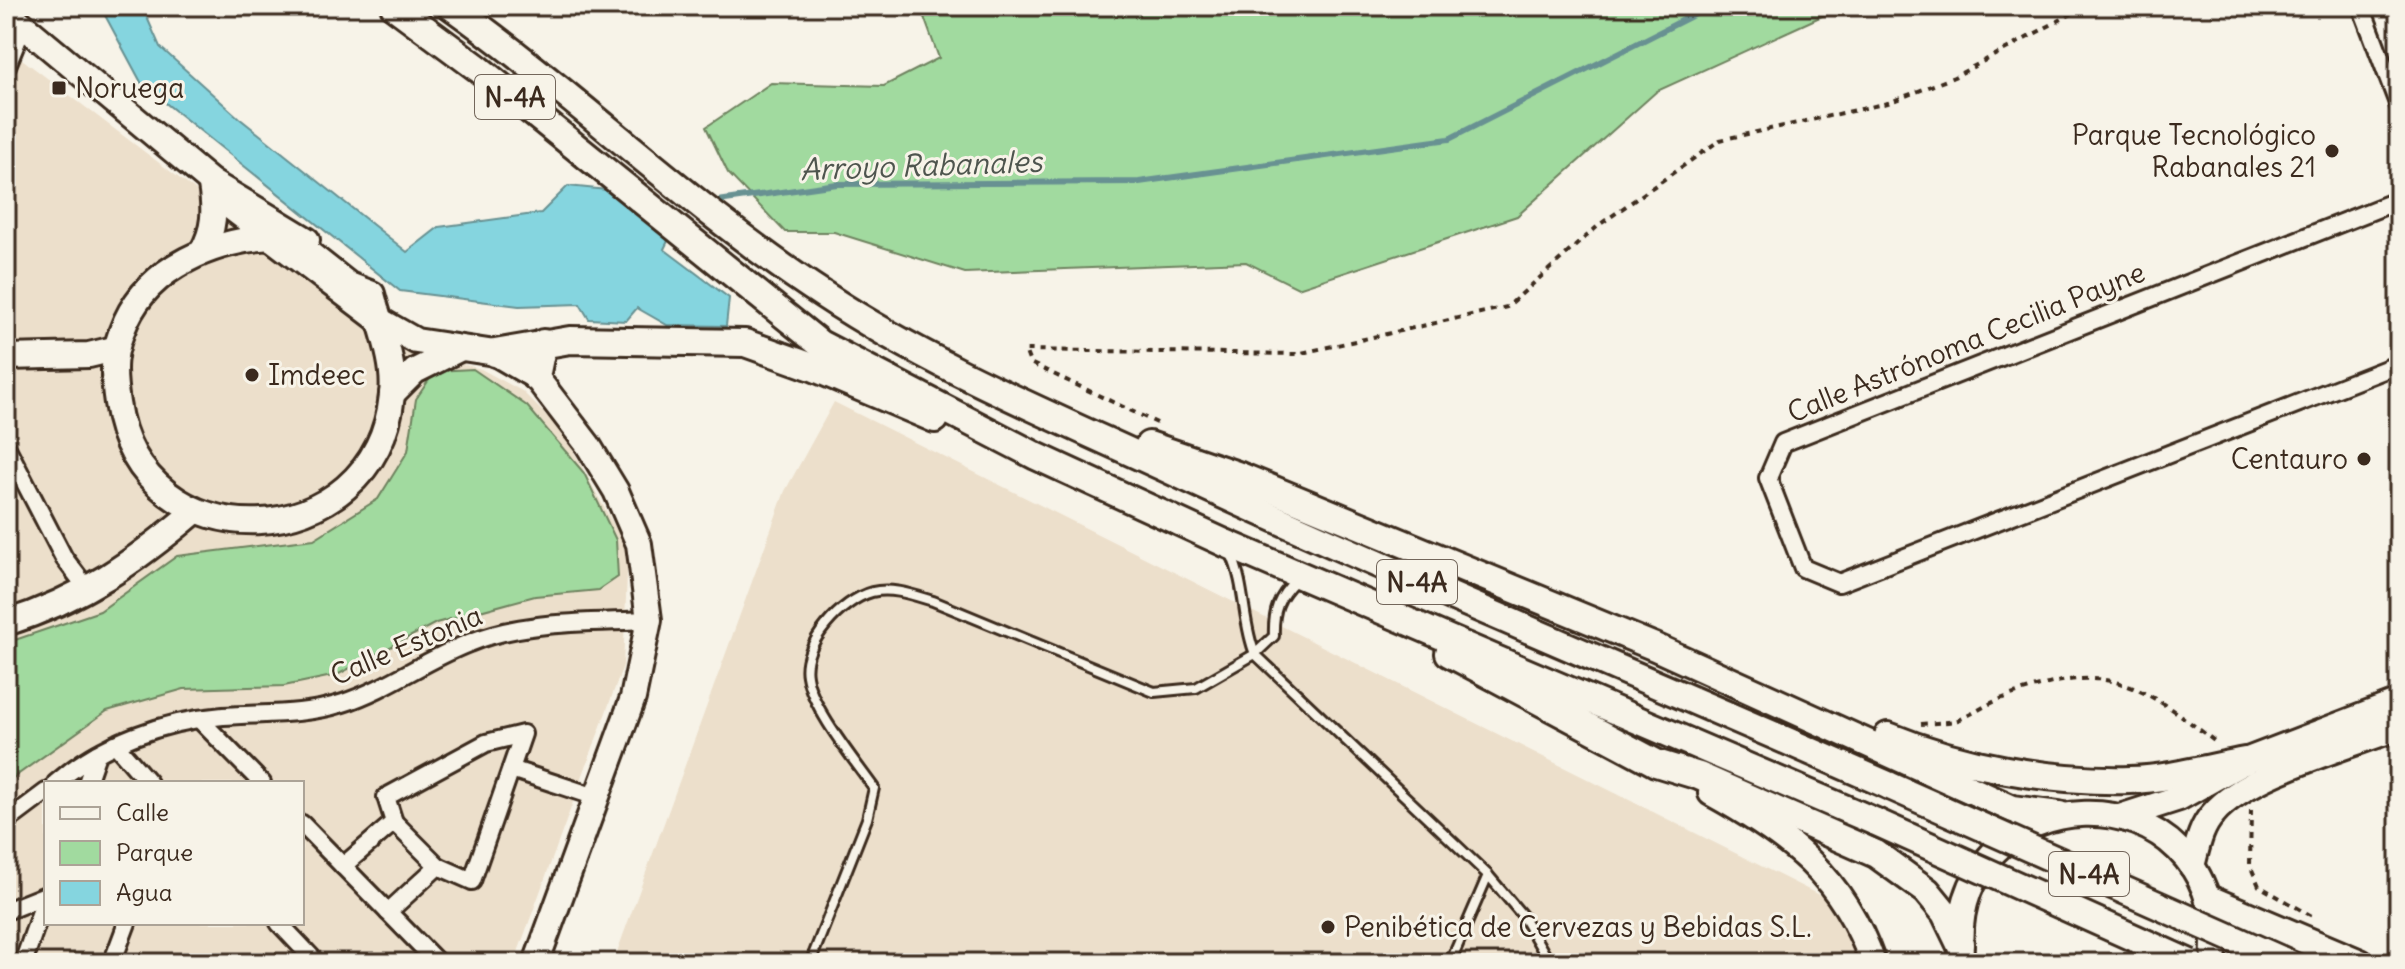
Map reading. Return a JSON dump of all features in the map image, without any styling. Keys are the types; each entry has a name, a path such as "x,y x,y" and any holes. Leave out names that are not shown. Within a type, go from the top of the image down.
{"main road":[{"name":"N-4A","path":"394,6 634,192 820,344 1036,456 1225,543 1876,822 2190,963"},
{"name":"N-4A","path":"451,6 563,90 756,246 825,296 948,367 1340,550 1890,786 2288,963"},
{"path":"495,353 543,343 660,339 745,343 815,368 899,406 1036,456"},
{"path":"536,377 543,343"},
{"path":"948,367 1126,437 1240,476 1655,647 2013,809 2059,815"},
{"path":"1301,575 1656,763 1699,776 1885,860 1927,891 1945,913 1961,954"},
{"path":"1655,647 1738,674 1907,744 1994,766 2071,778 2132,780 2239,762"},
{"path":"2209,899 2370,959"}],"street":[{"path":"2361,6 2399,106"},
{"path":"6,68 15,18 211,182 294,229 372,294 415,325 465,347 564,412"},
{"path":"211,182 225,203 379,320 416,341 495,353 536,377 588,445 616,491 639,544 649,620 633,698 536,963"},
{"path":"202,252 209,239 215,210 211,182"},
{"name":"Calle Astrónoma Cecilia Payne","path":"2399,200 1783,443 1768,478 1803,568 1839,583 2399,364"},
{"path":"271,237 297,244 349,285 372,294 387,349 392,394 378,445 353,480 320,507 279,521 236,523 195,511 162,490 137,461 120,425 114,349 132,308 152,284 202,252 227,243 271,237"},
{"path":"392,394 415,371 465,347"},
{"path":"6,357 89,355 114,349"},
{"path":"6,446 34,506 64,558 89,591"},
{"path":"6,623 89,591 140,558 195,511"},
{"name":"Calle Estonia","path":"59,781 115,744 199,719 310,711 342,703 471,642 501,632 649,620"},
{"path":"2123,816 2179,798 2239,762 2399,702"},
{"path":"199,719 260,781"},
{"path":"2192,866 2202,830 2211,816 2243,789 2399,727"},
{"path":"523,734 511,769 472,881 438,866 394,822 386,797 486,743 523,734"},
{"path":"115,744 147,781"},
{"path":"88,781 97,754"},
{"path":"1656,763 1741,809 1797,846 1831,881 1861,928 1873,963"},
{"path":"511,769 596,797"},
{"path":"6,822 44,794"},
{"path":"1961,954 1966,900 1986,861 2019,832 2059,815 2091,812 2123,816 2162,835 2192,866 2209,899 2216,935 2213,963"},
{"path":"343,866 394,822"},
{"path":"304,826 438,963"},
{"path":"388,912 438,866"},
{"path":"6,911 44,897"},
{"path":"23,963 44,902"},
{"path":"112,963 126,925"},
{"path":"281,925 317,963"}],"lane":[{"path":"1225,543 1240,573 1248,637 1255,654 1488,875 1522,915 1550,963"},
{"path":"810,963 867,819 874,788 836,737 806,675 812,648 825,626 845,608 870,592 900,591 933,601 1154,692 1196,688 1255,654 1274,636 1273,613 1282,593 1301,575"},
{"path":"1450,963 1488,875"}],"path":[{"path":"1160,424 1030,363 1025,350 1297,354 1507,307 1599,225 1720,140 1888,103 1954,77 2086,6"},
{"path":"1911,725 1956,720 2050,681 2081,678 2122,682 2150,693 2239,762"},
{"path":"2243,789 2252,814 2248,845 2250,865 2259,886 2313,917"},
{"path":"2370,959 2394,963"}],"shaded area":[{"path":"6,47 389,337 428,355 481,369 522,391 563,432 628,551 623,666 514,963 6,963"},
{"path":"834,402 1821,896 1892,963 613,963 785,491"}],"green space":[{"path":"920,6 1844,6 1657,91 1517,216 1298,288 1246,262 965,273 834,232 785,232 728,173 706,127 771,83 884,86 939,58"},
{"path":"473,369 527,406 584,473 616,540 618,577 599,590 535,596 436,623 337,675 284,686 184,689 107,711 6,783 6,643 100,611 177,556 314,539 378,499 408,451 416,399 435,371"}],"water":[{"path":"100,6 142,6 160,47 239,118 407,252 439,227 541,213 568,186 607,190 669,239 664,249 729,298 726,326 667,325 637,308 626,321 589,319 580,304 519,306 400,291 142,84"}],"waterway":[{"name":"Arroyo Rabanales","path":"711,202 837,184 1139,182 1449,139 1711,6"}],"place":[{"name":"Noruega","path":"59,88"},
{"name":"Parque Tecnológico Rabanales 21","path":"2332,151"},
{"name":"Imdeec","path":"252,375"},
{"name":"Centauro","path":"2364,459"},
{"name":"Penibética de Cervezas y Bebidas S.L.","path":"1328,927"}]}
